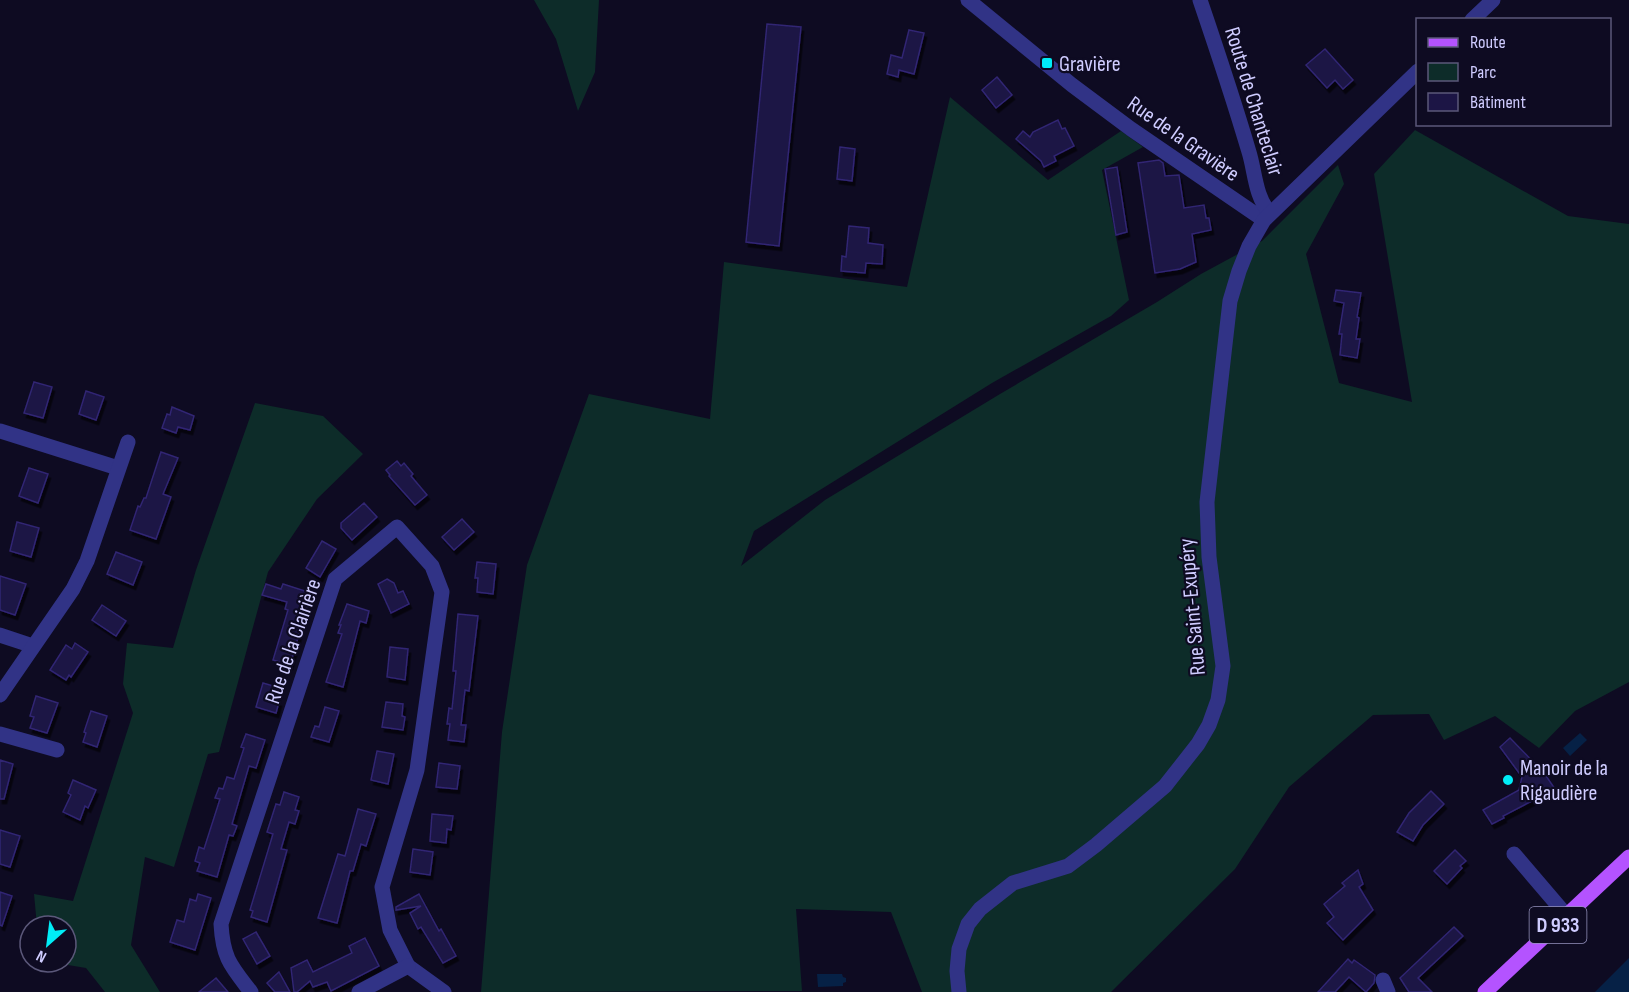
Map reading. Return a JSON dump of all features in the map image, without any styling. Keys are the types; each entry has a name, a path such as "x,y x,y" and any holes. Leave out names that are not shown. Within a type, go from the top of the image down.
{"main road":[{"name":"D 933","path":"1485,992 1629,857"}],"street":[{"name":"Rue de la Gravière","path":"968,0 1072,85 1131,129 1267,216"},
{"name":"Route de Chanteclair","path":"1200,0 1250,154 1258,190 1267,216"},
{"path":"1474,18 1493,0"},
{"name":"Rue Saint-Exupéry","path":"959,992 957,971 959,949 968,924 980,909 1013,883 1068,866 1096,845 1165,786 1198,744 1209,725 1218,700 1223,666 1209,557 1207,502 1230,301 1239,271 1249,246 1267,216 1416,73"},
{"path":"0,431 118,468"},
{"path":"0,695 73,589 87,561 128,442"},
{"name":"Rue de la Clairière","path":"252,992 227,960 222,945 221,924 335,579 397,527 432,566 442,592 417,770 382,887 390,930 408,966 444,992"},
{"path":"0,635 33,646"},
{"path":"0,734 57,750"},
{"path":"1514,854 1567,916"},
{"path":"359,992 408,966"}],"green space":[{"path":"534,0 599,0 595,72 578,111 556,39"},
{"path":"950,97 1048,180 1121,131 1143,147 1102,170 1129,300 1111,316 992,383 754,531 741,566 825,500 1201,274 1262,241 1338,165 1344,184 1306,254 1339,383 1412,402 1374,174 1415,130 1568,216 1629,224 1629,682 1575,711 1539,748 1495,716 1444,740 1429,714 1373,715 1289,787 1235,869 1111,992 922,992 891,912 796,909 802,991 481,992 502,732 527,565 589,394 710,419 724,262 907,287"},
{"path":"255,403 323,416 363,454 317,499 268,572 219,752 208,754 174,867 145,857 131,945 160,992 105,992 86,968 78,967 78,914 36,914 34,894 73,901 133,713 123,684 127,643 173,648 196,570"}],"water":[{"path":"1580,733 1587,740 1570,756 1563,748"},
{"path":"1629,958 1629,992 1595,992"},
{"path":"817,974 842,974 846,982 843,986 818,987"}],"building":[{"path":"767,24 801,27 779,246 746,242"},
{"path":"909,30 924,33 914,74 899,70 898,77 887,74 891,55 902,58"},
{"path":"1325,49 1353,80 1343,89 1335,80 1327,88 1306,65"},
{"path":"997,77 1012,95 996,108 982,90"},
{"path":"1058,120 1074,146 1054,156 1056,161 1044,167 1041,161 1016,139 1023,131 1030,137 1033,132"},
{"path":"840,147 855,149 852,181 837,179"},
{"path":"1159,160 1163,163 1165,176 1179,175 1184,208 1204,205 1211,230 1192,234 1196,262 1180,269 1155,273 1138,163"},
{"path":"1117,167 1127,232 1116,235 1105,169"},
{"path":"849,226 869,228 868,243 883,245 882,264 866,263 865,273 841,271 842,256 846,257"},
{"path":"1336,290 1361,293 1357,317 1359,318 1356,339 1360,339 1357,358 1340,355 1342,334 1339,334 1344,303 1334,301"},
{"path":"34,382 52,387 43,418 24,413"},
{"path":"86,391 104,397 96,420 79,414"},
{"path":"172,407 194,416 190,430 178,427 176,433 162,428"},
{"path":"161,452 178,458 163,494 171,497 156,539 130,530 138,506 140,507 146,498"},
{"path":"397,461 401,466 404,463 413,474 411,476 427,495 415,505 386,470"},
{"path":"29,468 48,474 38,503 19,496"},
{"path":"364,503 377,517 352,540 341,528 341,523"},
{"path":"462,519 474,532 454,550 442,537"},
{"path":"17,522 39,528 31,557 10,551"},
{"path":"322,541 336,549 320,577 306,568"},
{"path":"116,552 142,562 133,585 107,574"},
{"path":"477,562 496,564 493,594 477,592 478,578 475,578"},
{"path":"0,576 26,584 15,615 0,610"},
{"path":"387,579 394,583 398,593 403,591 409,604 391,613 378,584"},
{"path":"266,584 281,589 283,584 311,593 290,665 273,660 288,610 285,609 287,602 262,595"},
{"path":"347,604 369,611 366,623 360,621 343,687 326,682 342,634 338,633 341,625 339,625"},
{"path":"102,605 126,621 116,636 92,620"},
{"path":"458,614 478,616 469,691 465,690 461,725 466,725 464,742 448,740 450,724 447,724 449,708 452,709 456,671 453,671"},
{"path":"75,643 88,652 71,677 69,675 66,680 50,670 66,645 72,649"},
{"path":"390,647 408,649 405,680 387,677"},
{"path":"263,683 280,688 276,701 279,702 276,713 256,707"},
{"path":"36,696 58,703 47,733 30,728 34,717 30,716"},
{"path":"386,702 403,704 402,716 405,717 403,730 382,727"},
{"path":"325,707 339,711 329,742 311,737 315,726 319,727"},
{"path":"91,711 107,716 97,747 83,742"},
{"path":"246,734 265,740 256,768 249,766 232,824 237,826 233,836 229,835 217,877 197,871 200,863 195,861 199,847 204,849 220,799 215,798 219,788 223,789 227,777 234,779"},
{"path":"1510,738 1544,773 1555,789 1492,824 1483,810 1519,790 1522,777 1500,747"},
{"path":"377,751 394,754 388,784 371,780"},
{"path":"0,760 13,764 4,799 0,799"},
{"path":"439,763 460,766 457,789 436,787"},
{"path":"73,780 96,790 88,808 85,806 80,820 63,812 71,795 68,793"},
{"path":"1431,791 1444,804 1423,825 1413,841 1397,832 1409,813"},
{"path":"284,792 299,797 295,810 299,811 295,824 289,822 281,849 287,850 267,922 251,917 253,911 250,910 273,834 267,832 276,804 280,805"},
{"path":"358,809 376,814 366,846 361,844 353,871 350,871 337,923 318,918 338,854 345,856"},
{"path":"432,814 453,816 451,830 447,829 446,843 430,841"},
{"path":"0,830 20,836 10,867 0,864"},
{"path":"413,849 433,852 430,875 410,872"},
{"path":"1455,850 1466,861 1447,884 1434,871"},
{"path":"1358,870 1363,884 1359,887 1373,910 1343,940 1327,923 1334,917 1324,904 1345,886 1342,883"},
{"path":"0,892 12,896 2,926 0,925"},
{"path":"198,894 211,898 195,950 170,942 177,920 184,922 190,899 196,901"},
{"path":"419,894 456,956 443,963 421,927 418,929 410,913 421,906 396,910 396,907"},
{"path":"1454,927 1463,936 1418,978 1432,992 1409,992 1400,978"},
{"path":"256,932 270,956 257,964 243,939"},
{"path":"365,938 379,966 331,991 327,982 313,987 310,981 294,992 291,968 307,960 313,972 352,953 349,946"},
{"path":"1348,959 1352,963 1354,960 1375,975 1374,983 1366,992 1349,977 1335,992 1318,992"},
{"path":"279,972 290,992 275,992 267,983"},
{"path":"216,978 228,992 199,992"}],"place":[{"name":"Gravière","path":"1047,63"},
{"name":"Manoir de la Rigaudière","path":"1508,780"}]}
